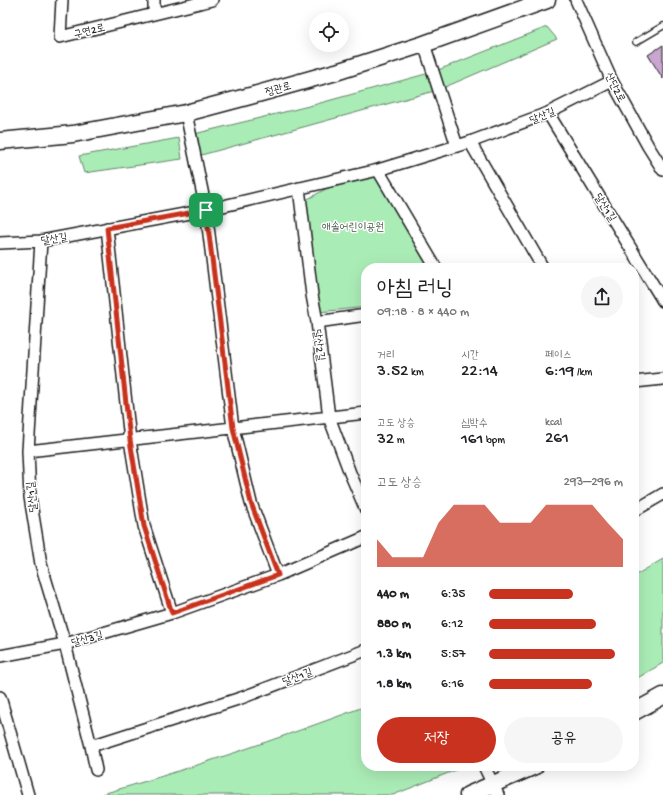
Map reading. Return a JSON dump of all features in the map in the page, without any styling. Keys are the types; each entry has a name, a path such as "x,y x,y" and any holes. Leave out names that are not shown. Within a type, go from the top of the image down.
{"street":[{"name":"구연2로","path":"62,0 60,37 212,0"},
{"path":"154,0 154,14"},
{"name":"정관로","path":"0,141 73,134 186,113 329,74 424,44 546,0"},
{"name":"산단2로","path":"576,0 612,81 663,170"},
{"path":"424,44 457,146"},
{"name":"달산길","path":"0,243 41,241 206,210 378,170 470,142 548,114 612,81"},
{"path":"186,113 206,210 233,428 251,503 278,575"},
{"name":"달산1길","path":"548,114 663,301"},
{"path":"470,142 541,263"},
{"path":"378,170 433,263"},
{"path":"299,188 312,295 317,322"},
{"path":"107,228 130,440 144,526 172,613"},
{"name":"달산1길","path":"41,241 28,451 30,496 41,564 65,644 96,770"},
{"name":"달산2길","path":"361,316 317,322 329,417 361,498"},
{"path":"639,382 663,379"},
{"path":"639,386 648,381"},
{"path":"28,451 361,414"},
{"path":"639,508 663,494"},
{"name":"달산3길","path":"0,656 65,644 172,613 278,575 361,539"},
{"name":"달산1길","path":"91,746 240,698 361,652"},
{"path":"639,709 663,696"},
{"path":"0,697 28,795"},
{"path":"486,771 495,790"},
{"path":"468,795 495,790 527,771"}],"lane":[{"path":"636,42 663,26"}],"green space":[{"path":"547,27 557,39 438,90 194,157 190,135 313,105 433,72"},
{"path":"179,138 182,159 84,173 79,156"},
{"name":"애솔어린이공원","path":"375,176 428,263 361,263 361,308 319,312 306,200 331,186"},
{"path":"663,559 663,663 639,677 639,573"},
{"path":"361,708 361,771 453,771 393,795 99,795 166,775"}],"building":[{"path":"663,45 663,79 648,55"}],"route":[{"path":"206,210 233,428 251,503 278,575 172,613 144,526 130,440 107,228 206,210"}]}
